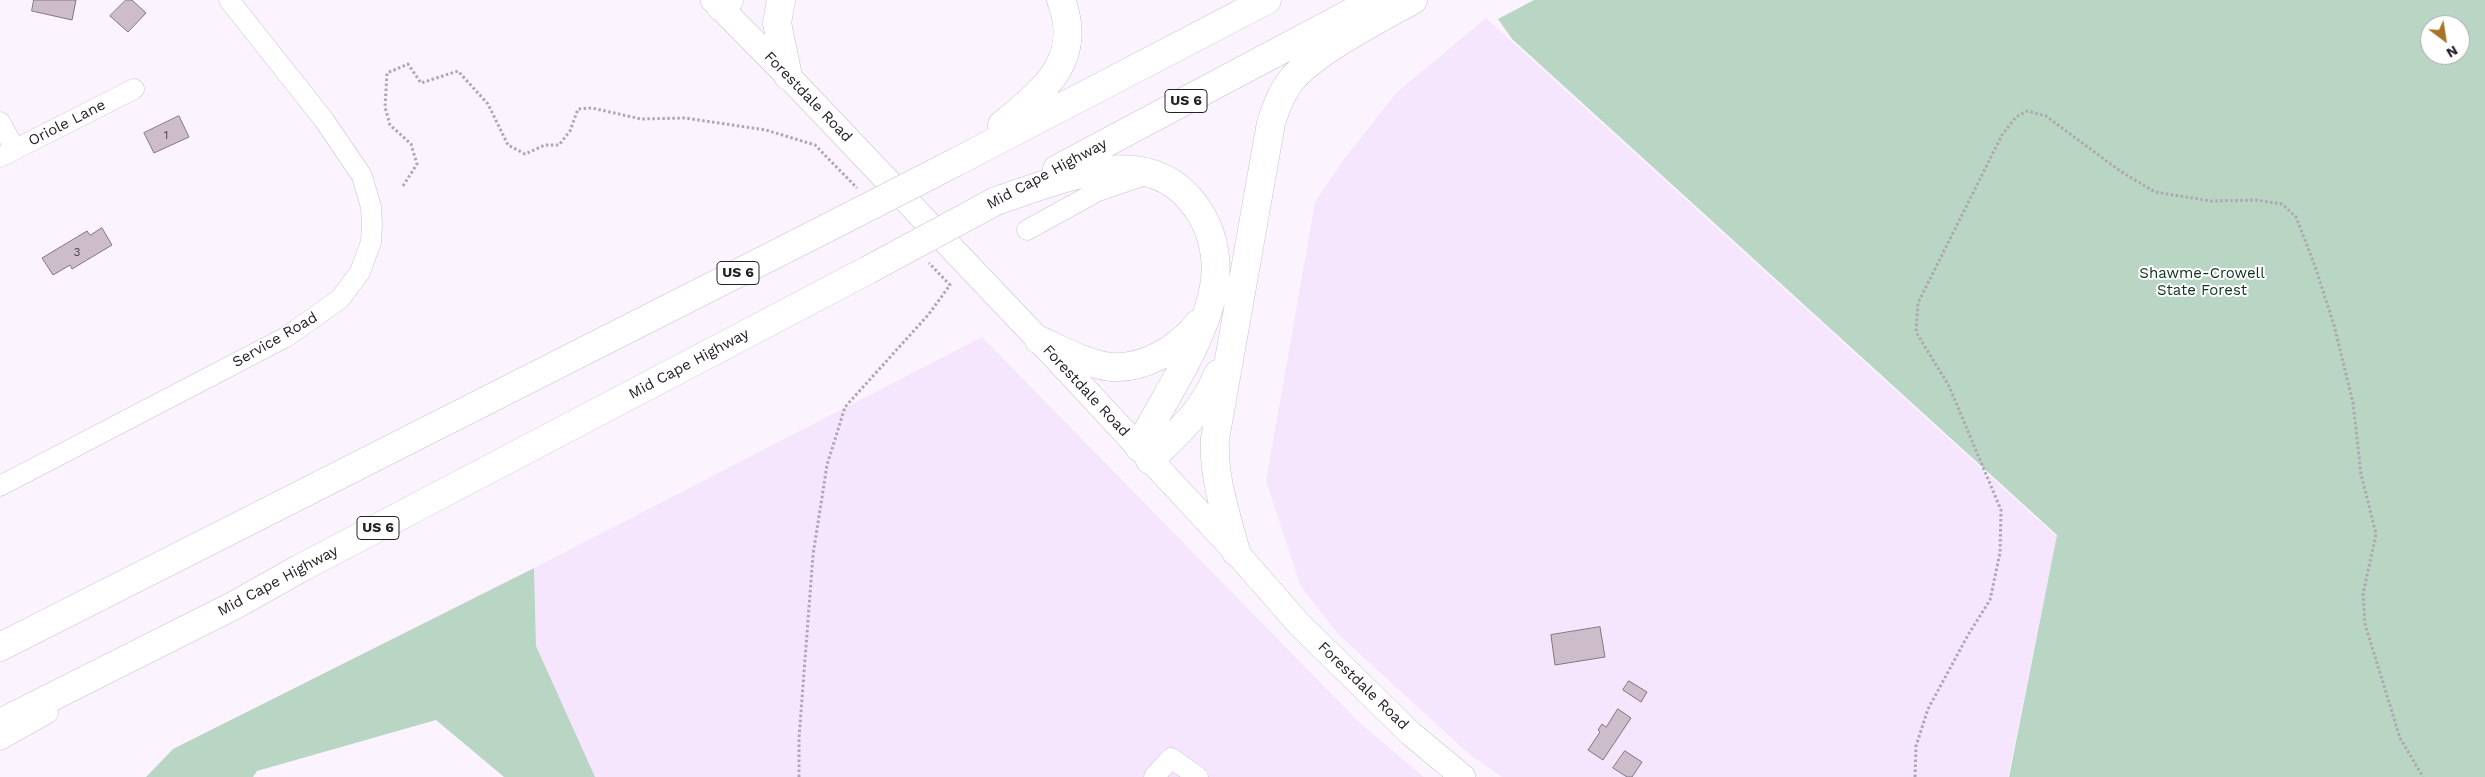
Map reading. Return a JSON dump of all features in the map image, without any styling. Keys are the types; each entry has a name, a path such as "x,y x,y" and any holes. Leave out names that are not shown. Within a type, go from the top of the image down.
{"highway":[{"path":"781,0 777,23 788,76"},
{"path":"958,161 1029,102 1053,78 1061,65 1067,35 1066,20 1060,0"},
{"name":"US 6","path":"0,647 828,228 1267,0"},
{"name":"Mid Cape Highway","path":"0,723 233,606 300,568 868,270 1375,0"},
{"path":"1236,552 1219,489 1214,455 1232,340 1273,114 1284,91 1294,78 1326,53 1413,0"},
{"path":"996,201 1093,170 1122,168 1150,173 1178,189 1192,202 1206,224 1213,246 1216,271 1212,300 1145,454"},
{"path":"1039,340 1102,365 1112,367 1138,364 1176,346 1197,325 1206,312"},
{"path":"1145,454 1187,423 1209,396 1232,340"}],"main road":[{"name":"Forestdale Road","path":"721,2 788,76 1145,454 1236,552 1273,596 1410,733 1463,777"}],"street":[{"name":"Service Road","path":"0,486 286,337 340,299 360,272 371,242 372,225 371,207 362,176 324,120 229,0"},
{"name":"Oriole Lane","path":"7,153 134,89"},
{"path":"0,122 7,153"},
{"path":"1027,230 1098,192 1150,173"},
{"path":"0,740 300,568"},
{"path":"1154,777 1171,758 1198,777"}],"path":[{"path":"1915,777 1916,746 1928,709 1968,635 1990,600 2000,553 2001,510 1949,386 1916,332 1918,303 2002,135 2016,117 2026,111 2046,116 2120,170 2155,192 2211,201 2255,200 2282,204 2296,217 2328,308 2349,386 2353,403 2361,474 2376,534 2363,594 2365,624 2400,738 2423,777"}],"shaded area":[{"path":"1486,18 2057,537 2008,777 1502,777 1470,755 1338,634 1300,585 1266,481 1315,202 1345,158 1396,93"},
{"path":"982,337 1361,724 1424,777 593,777 536,646 534,568"}],"green space":[{"name":"Shawme-Crowell State Forest","path":"1534,0 2485,0 2485,777 2009,777 2057,535 1512,39 1498,19"},
{"path":"534,568 536,646 595,777 504,777 436,720 257,771 253,777 146,777 173,749"}],"building":[{"path":"34,0 76,0 72,20 32,11"},
{"path":"126,0 132,0 146,13 128,32 110,16"},
{"path":"179,116 189,137 154,153 144,133"},
{"path":"102,228 112,245 72,269 70,265 53,275 42,258 87,231 90,235"},
{"path":"1600,627 1605,657 1555,665 1551,635"},
{"path":"1629,681 1647,692 1641,702 1623,690"},
{"path":"1618,709 1631,718 1603,760 1588,750 1600,732 1598,730 1602,724 1606,727"},
{"path":"1625,751 1642,762 1632,777 1627,777 1613,768"}]}
